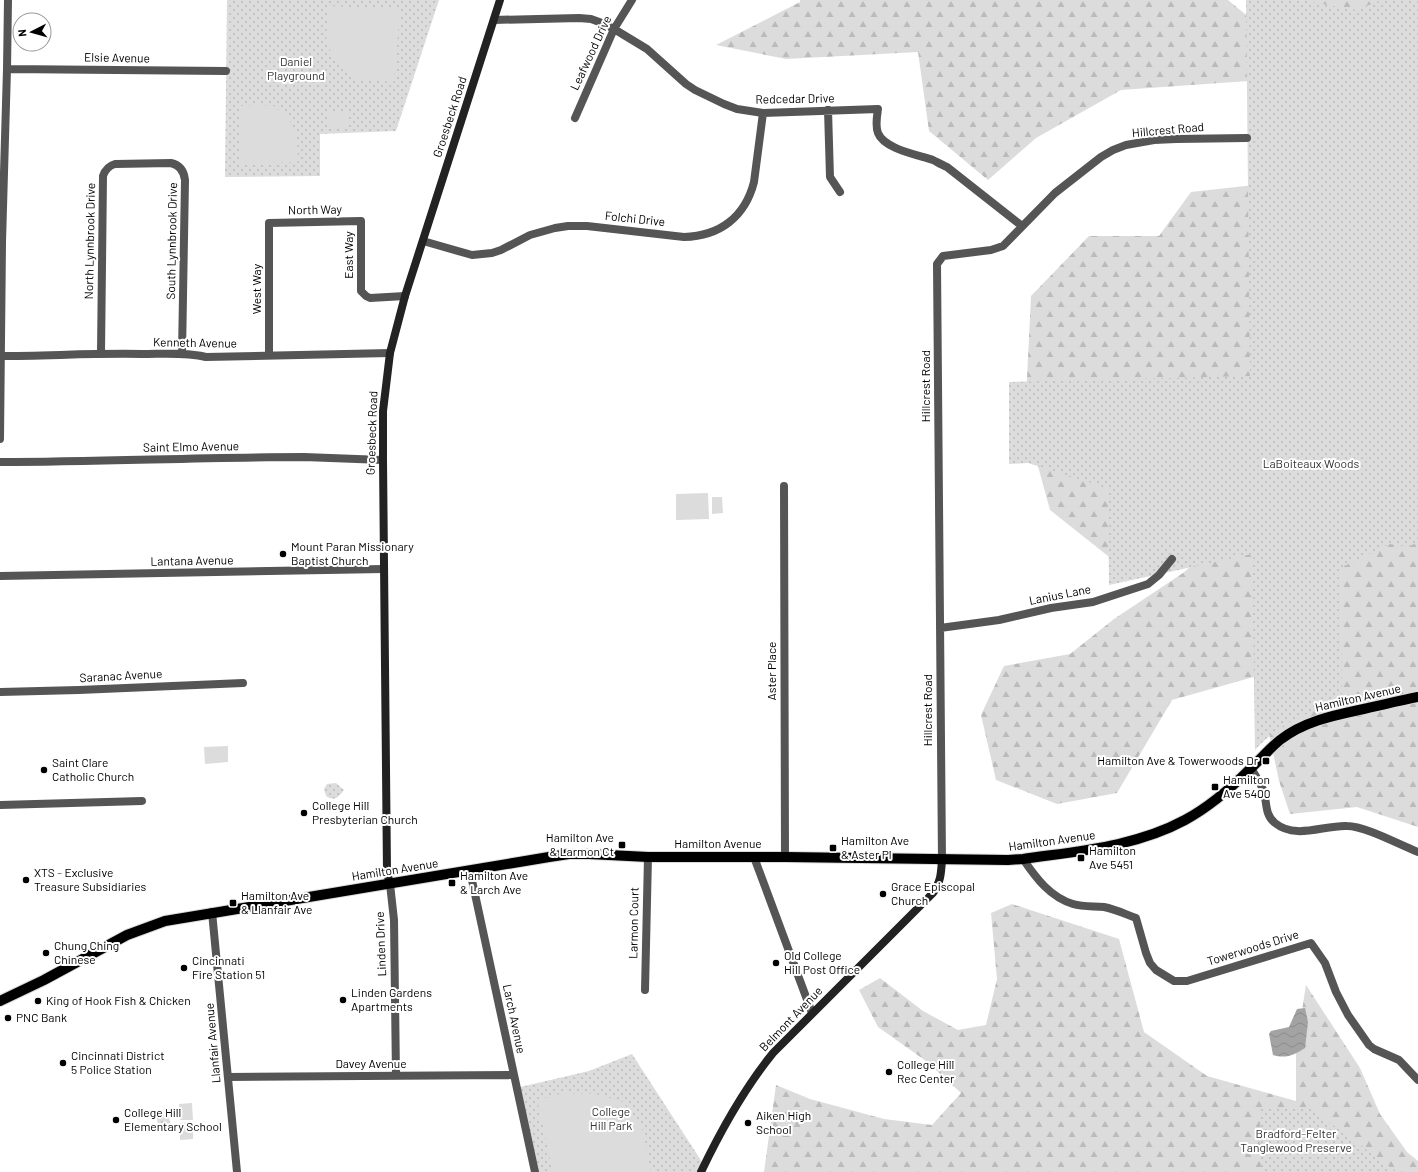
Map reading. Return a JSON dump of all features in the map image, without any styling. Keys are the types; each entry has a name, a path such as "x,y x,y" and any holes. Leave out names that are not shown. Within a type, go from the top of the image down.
{"main road":[{"name":"Hamilton Avenue","path":"0,1001 44,980 137,930 165,921 569,854 648,857 785,857 942,860 1023,859 1116,845 1165,830 1201,810 1226,791 1280,740 1294,730 1324,718 1418,697"}],"street":[{"path":"0,439 1,242 8,0"},
{"name":"Groesbeck Road","path":"390,884 387,872 383,411 390,353 405,296 424,241 500,0"},
{"name":"Leafwood Drive","path":"575,118 614,29 632,0"},
{"name":"Redcedar Drive","path":"494,20 591,19 614,29 652,53 682,81 695,90 724,104 737,108 763,113 878,109 878,134 885,142 896,148 933,160 947,167 1022,226"},
{"name":"Elsie Avenue","path":"7,69 226,71"},
{"path":"828,110 830,177 840,192"},
{"name":"Folchi Drive","path":"424,241 469,254 482,254 501,250 539,232 568,226 587,226 684,237 699,236 714,232 736,217 752,192 763,113"},
{"name":"Hillcrest Road","path":"942,860 937,264 943,256 991,250 1003,246 1055,193 1113,150 1154,140 1246,138"},
{"name":"North Lynnbrook Drive","path":"101,353 103,176 105,171 112,165 144,163"},
{"name":"South Lynnbrook Drive","path":"144,163 174,164 183,170 185,175 182,354"},
{"name":"North Way","path":"269,223 361,221"},
{"name":"East Way","path":"361,221 361,291 370,298 405,296"},
{"name":"West Way","path":"269,223 269,355"},
{"name":"Kenneth Avenue","path":"1,356 101,353 197,354 206,357 390,353"},
{"name":"Saint Elmo Avenue","path":"0,462 86,462 153,459 274,458 383,460"},
{"name":"Aster Place","path":"784,486 785,857"},
{"name":"Lanius Lane","path":"940,628 999,620 1051,608 1093,602 1148,584 1159,575 1172,559"},
{"name":"Lantana Avenue","path":"0,576 384,569"},
{"name":"Saranac Avenue","path":"0,692 243,683"},
{"path":"1251,768 1264,791 1268,814 1275,823 1286,830 1306,830 1343,826 1357,827 1418,852"},
{"path":"0,805 142,801"},
{"name":"Larmon Court","path":"645,990 648,857"},
{"path":"754,858 812,1014"},
{"name":"Towerwoods Drive","path":"1023,859 1034,876 1048,890 1060,898 1073,904 1114,910 1136,918 1150,963 1156,970 1174,981 1187,981 1311,943 1325,963 1336,992 1348,1015 1369,1045 1374,1050 1399,1060 1418,1080"},
{"name":"Belmont Avenue","path":"701,1172 730,1115 756,1073 773,1052 933,893 940,883 942,860"},
{"name":"Larch Avenue","path":"470,871 535,1172"},
{"name":"Linden Drive","path":"390,884 394,920 396,1076"},
{"name":"Llanfair Avenue","path":"212,912 237,1172"},
{"name":"Davey Avenue","path":"228,1077 513,1075"}],"green space":[{"name":"Daniel Playground","path":"227,0 439,0 396,131 320,134 320,176 225,177"},
{"path":"800,0 1228,0 1326,81 1302,0 1418,0 1418,827 1357,807 1290,814 1279,781 1257,676 1172,700 1117,793 1057,804 996,780 981,715 1004,666 1070,654 1114,619 1183,573 1243,522 1113,560 1050,510 1025,419 1031,296 1089,236 1159,236 1191,192 1264,184 1262,80 1121,90 1036,138 988,180 929,131 918,52 786,59 716,45 800,2"},
{"name":"LaBoiteaux Woods","path":"1246,0 1300,0 1356,10 1382,0 1418,0 1418,542 1408,547 1390,544 1340,568 1342,704 1305,714 1274,733 1255,750 1252,554 1109,585 1107,488 1028,463 1009,464 1009,382 1250,376"},
{"path":"328,6 400,9 394,82 356,79 339,66 326,43"},
{"path":"240,106 274,106 289,119 297,136 298,162 241,164"},
{"path":"347,112 347,127 327,127 327,113"},
{"path":"708,493 709,519 676,520 676,494"},
{"path":"712,497 722,497 723,513 712,514"},
{"path":"228,746 228,762 205,764 204,747"},
{"path":"336,783 344,790 338,797 331,799 326,796 324,789 327,784"},
{"path":"1012,904 1119,939 1144,1032 1207,1076 1296,1101 1296,1049 1306,985 1360,1068 1380,1114 1407,1152 1418,1161 1418,1172 764,1172 776,1085 810,1099 884,1119 932,1125 961,1093 926,1061 878,1027 859,990 880,978 923,1011 958,1030 986,1025 997,979 991,913"},
{"name":"College Hill Park","path":"632,1054 704,1165 701,1172 535,1172 516,1088 589,1071"},
{"path":"563,1093 596,1094 623,1102 643,1131 651,1172 553,1172 537,1100"},
{"path":"192,1103 193,1120 180,1120 179,1104"},
{"name":"Bradford-Felter Tanglewood Preserve","path":"1310,1108 1397,1172 1261,1172 1260,1109"},
{"path":"161,1112 167,1113 170,1122 168,1130 162,1133 158,1130 157,1117"},
{"path":"193,1122 193,1139 180,1140 180,1123"}],"water":[{"path":"1305,1008 1308,1022 1305,1048 1290,1056 1282,1057 1273,1055 1269,1034 1271,1031 1289,1027 1297,1009"}],"place":[{"name":"Mount Paran Missionary Baptist Church","path":"283,554"},
{"name":"Hamilton Ave & Towerwoods Dr","path":"1266,761"},
{"name":"Saint Clare Catholic Church","path":"44,770"},
{"name":"Hamilton Ave 5400","path":"1215,787"},
{"name":"College Hill Presbyterian Church","path":"304,813"},
{"name":"Hamilton Ave & Larmon Ct","path":"622,845"},
{"name":"Hamilton Ave & Aster Pl","path":"833,848"},
{"name":"Hamilton Ave 5451","path":"1081,858"},
{"name":"XTS - Exclusive Treasure Subsidiaries","path":"26,880"},
{"name":"Hamilton Ave & Larch Ave","path":"452,883"},
{"name":"Grace Episcopal Church","path":"883,894"},
{"name":"Hamilton Ave & Llanfair Ave","path":"233,903"},
{"name":"Chung Ching Chinese","path":"46,953"},
{"name":"Old College Hill Post Office","path":"776,963"},
{"name":"Cincinnati Fire Station 51","path":"184,968"},
{"name":"Linden Gardens Apartments","path":"343,1000"},
{"name":"King of Hook Fish & Chicken","path":"38,1001"},
{"name":"PNC Bank","path":"8,1018"},
{"name":"Cincinnati District 5 Police Station","path":"63,1063"},
{"name":"College Hill Rec Center","path":"889,1072"},
{"name":"College Hill Elementary School","path":"116,1120"},
{"name":"Aiken High School","path":"748,1123"}]}
